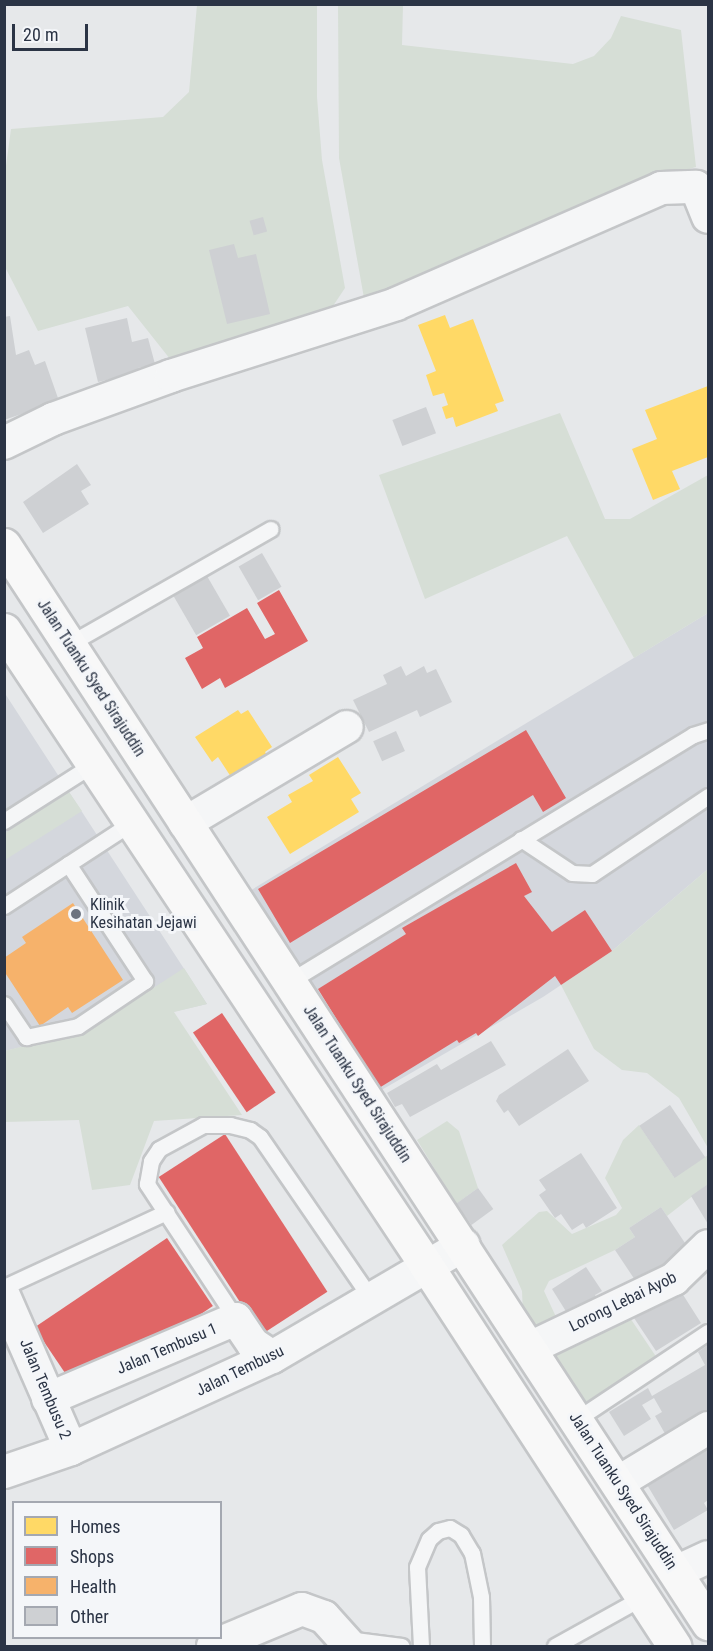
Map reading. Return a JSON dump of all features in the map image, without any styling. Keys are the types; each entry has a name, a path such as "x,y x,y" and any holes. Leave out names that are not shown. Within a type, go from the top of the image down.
{"highway":[{"name":"Jalan Tuanku Syed Sirajuddin","path":"4,545 619,1482 708,1623"},
{"path":"4,630 130,824 426,1265 674,1647"}],"street":[{"path":"4,443 53,419 171,376 396,304 661,188 696,187 708,217"},
{"path":"185,823 347,727"},
{"name":"Jalan Tembusu","path":"4,1472 71,1449 272,1357 372,1300 426,1265 464,1245"},
{"name":"Lorong Lebai Ayob","path":"530,1348 674,1279 708,1246"},
{"name":"Jalan Tembusu 2","path":"4,1296 71,1449"},
{"name":"Jalan Tembusu 1","path":"48,1399 236,1319 253,1344 272,1357"},
{"path":"619,1482 708,1428"},
{"path":"676,1572 708,1557"},
{"path":"213,1647 302,1609 324,1617 348,1643"}],"lane":[{"path":"69,644 271,529"},
{"path":"290,981 693,735 708,730"},
{"path":"4,821 92,765"},
{"path":"521,839 572,873 592,874 708,796"},
{"path":"4,906 130,824"},
{"path":"4,1004 26,1037 78,1026 145,981 68,864"},
{"path":"236,1319 147,1184 151,1161 159,1149 203,1125 250,1130 260,1137 372,1300"},
{"path":"4,1287 166,1212"},
{"path":"577,1419 708,1332"},
{"path":"421,1647 417,1567 429,1539 438,1531 450,1528 461,1535 472,1552 481,1597 482,1647"},
{"path":"555,1647 643,1597"},
{"path":"348,1643 402,1647"}],"shaded area":[{"path":"197,5 317,5 317,97 322,160 345,288 333,306 311,319 174,364 128,306 38,331 5,267 5,173 11,129 163,117 189,92"},
{"path":"338,5 403,5 402,45 573,64 594,56 611,38 621,16 681,30 696,167 618,189 511,242 364,298 339,158"},
{"path":"560,413 605,519 630,519 708,475 708,613 634,658 567,536 425,599 379,475"},
{"path":"708,613 708,869 612,951 543,997 378,1092 248,892"},
{"name":"Klinik Kesihatan Jejawi","path":"4,692 69,792 207,1004 5,1051"},
{"path":"69,792 82,811 5,860 5,833"},
{"path":"708,869 708,1148 679,1098 647,1073 622,1070 594,1049 561,985 612,951"},
{"path":"184,968 207,1004 174,1012 242,1115 154,1121 130,1185 92,1190 79,1120 5,1122 4,1051 87,1031"},
{"path":"447,1121 459,1131 478,1188 456,1204 417,1140"},
{"path":"639,1125 674,1177 708,1155 708,1184 667,1216 661,1207 629,1228 635,1237 615,1250 549,1281 544,1291 557,1319 530,1329 523,1315 522,1291 502,1245 539,1212 547,1211 572,1234 616,1215 622,1208 605,1178 623,1140"},
{"path":"622,1306 657,1357 585,1405 551,1354"}],"building: Homes":[{"path":"445,315 450,328 473,319 504,401 495,404 498,411 456,427 453,417 446,419 442,407 448,405 444,393 433,396 426,375 436,371 418,325"},
{"path":"708,386 708,457 672,471 680,489 653,500 632,449 657,439 645,410"},
{"path":"238,710 241,714 248,710 272,747 265,752 268,757 233,780 218,757 212,762 195,737"},
{"path":"338,757 361,793 351,799 359,812 290,854 267,817 292,802 288,795 313,781 309,775"}],"building: Shops":[{"path":"279,590 308,641 225,688 220,678 202,689 185,658 203,648 197,637 247,608 265,639 275,634 257,603"},
{"path":"526,730 566,798 543,812 533,795 290,943 258,889"},
{"path":"516,863 532,892 524,896 552,932 585,910 612,951 561,985 555,976 478,1036 476,1033 459,1043 457,1040 379,1088 318,989 406,934 402,928"},
{"path":"222,1013 276,1093 247,1112 193,1033"},
{"path":"225,1134 327,1292 261,1335 159,1177"},
{"path":"167,1238 213,1306 80,1395 34,1327"}],"building: Health":[{"path":"73,903 123,980 72,1013 68,1007 40,1026 4,971 4,958 26,943 22,937"}],"building: Other":[{"path":"263,217 267,231 254,235 250,221"},
{"path":"234,244 238,258 256,254 270,314 227,324 209,250"},
{"path":"10,316 16,355 29,350 35,365 45,361 59,401 4,420 4,317"},
{"path":"127,318 132,342 148,338 155,364 138,368 140,372 98,382 85,328"},
{"path":"426,407 436,433 402,446 392,420"},
{"path":"77,464 91,485 81,491 89,504 43,533 23,502"},
{"path":"262,553 282,587 258,600 239,566"},
{"path":"207,576 230,616 196,635 173,596"},
{"path":"401,666 406,676 424,666 427,673 436,669 452,702 420,717 417,710 369,732 353,700 387,684 383,675"},
{"path":"396,731 405,751 382,761 373,741"},
{"path":"491,1041 506,1065 410,1117 402,1104 395,1107 387,1093 437,1064 441,1070"},
{"path":"568,1049 589,1081 519,1126 508,1110 504,1113 496,1101 499,1095"},
{"path":"670,1105 705,1157 675,1178 639,1126"},
{"path":"581,1153 617,1208 586,1228 583,1223 572,1230 561,1214 555,1218 539,1195 546,1190 539,1180"},
{"path":"708,1184 708,1224 691,1196"},
{"path":"478,1188 493,1209 471,1225 456,1204"},
{"path":"661,1207 689,1249 682,1266 637,1283 615,1250 635,1237 629,1228"},
{"path":"586,1267 602,1291 595,1295 600,1303 580,1316 576,1308 567,1313 552,1289"},
{"path":"680,1290 701,1323 656,1351 632,1315 644,1307 648,1311"},
{"path":"708,1345 708,1415 668,1439 655,1416 662,1412 654,1398 642,1405 651,1419 624,1436 609,1412 648,1388 652,1396 705,1365 698,1352"},
{"path":"708,1449 708,1500 704,1503 708,1510 674,1530 643,1478 678,1458 682,1465"}],"place":[{"name":"Klinik Kesihatan Jejawi","path":"76,914"}]}
